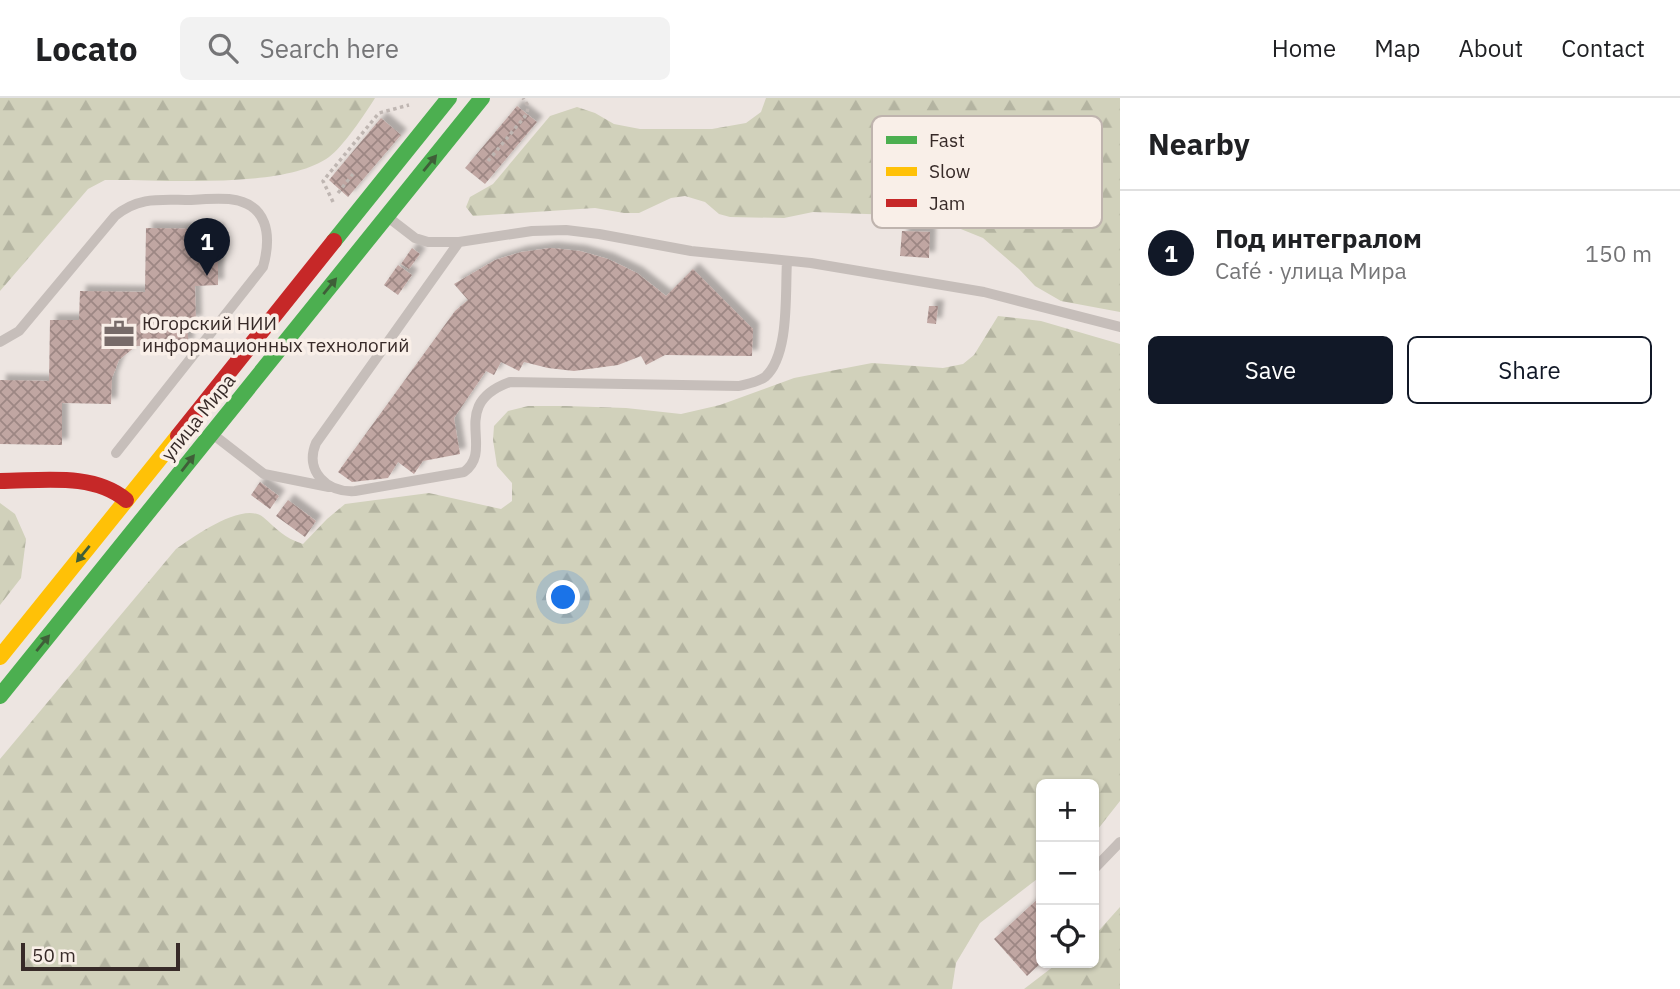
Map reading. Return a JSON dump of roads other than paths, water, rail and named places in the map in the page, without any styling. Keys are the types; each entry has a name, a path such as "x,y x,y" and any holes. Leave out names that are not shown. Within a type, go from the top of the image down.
{"main road":[{"name":"улица Мира","path":"0,657 449,98"},
{"name":"улица Мира","path":"0,696 482,98"},
{"path":"367,200 387,216"},
{"path":"0,481 93,482 114,490 145,517"}],"lane":[{"path":"0,342 19,331 115,216 128,206 144,201 230,199 247,204 260,214 268,230 269,248 264,267 116,453"},
{"path":"387,216 421,240 459,242 532,231 566,230 691,251 787,261 984,292 1120,327"},
{"path":"459,242 316,443 312,451 312,466 321,480 334,488 344,492 355,491 464,472 472,466 477,455 473,423 477,411 497,387 510,382 739,386 765,377 782,346 787,261"},
{"path":"212,433 264,474 334,488"},
{"path":"1099,864 1120,842"}],"place":[{"name":"Под интегралом","path":"207,276"},
{"name":"Югорский НИИ информационных технологий","path":"119,334"}]}
